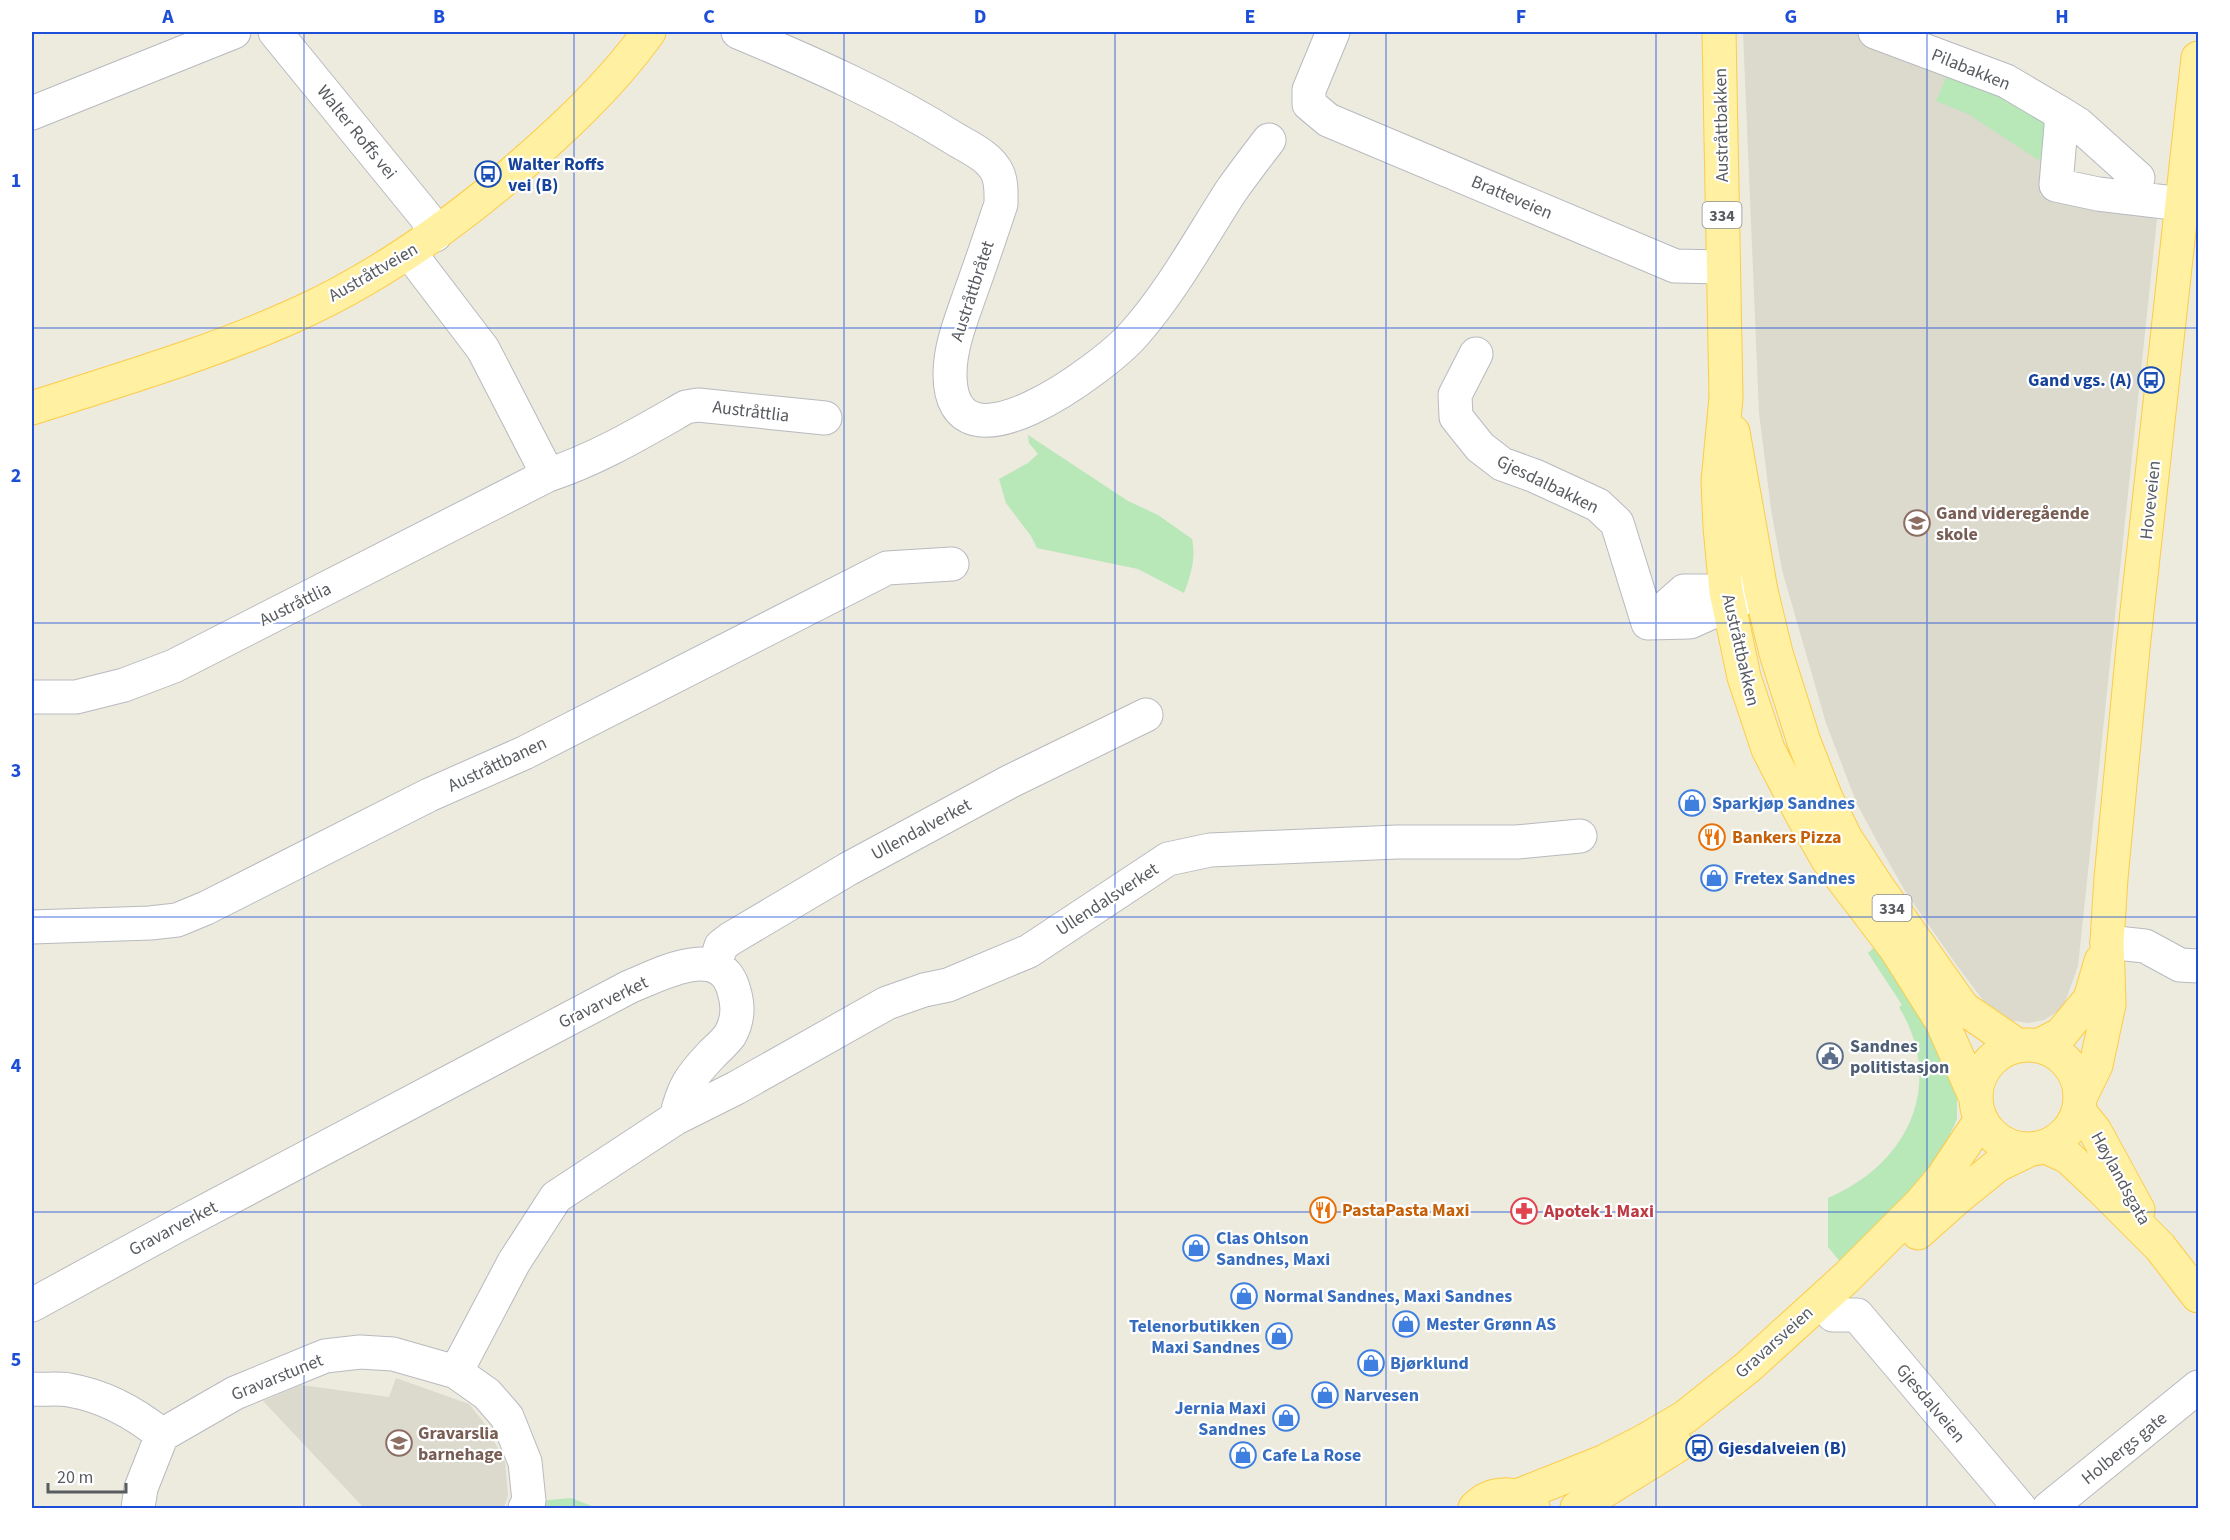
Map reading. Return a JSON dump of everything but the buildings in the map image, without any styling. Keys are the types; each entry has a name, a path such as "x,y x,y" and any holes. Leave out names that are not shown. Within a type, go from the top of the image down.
{"main road":[{"name":"Austråttveien","path":"32,408 254,333 303,312 357,284 422,244 546,144 615,73 649,32"},
{"name":"Austråttbakken","path":"1719,32 1726,398 1718,481 1720,527 1728,598 1744,677 1768,749 1828,860 1896,949 1942,1022 1977,1107"},
{"name":"Hoveveien","path":"2080,1103 2096,1065 2109,1004 2107,942 2111,878 2133,648 2199,58"},
{"name":"Austråttbakken","path":"1726,398 1741,466 1761,591 1776,653 1804,742 1826,798 1845,837 1963,1008 2028,1045"},
{"name":"Hoveveien","path":"2028,1045 2061,1034 2090,999 2107,942"},
{"name":"334","path":"2028,1045 2061,1055 2076,1073 2080,1103"},
{"path":"1977,1107 1981,1072 1988,1063 1996,1054 2028,1045"},
{"path":"2038,1148 2067,1133 2080,1103"},
{"name":"Høylandsgata","path":"2080,1103 2160,1248"},
{"name":"334","path":"1977,1107 1992,1137 2010,1147 2038,1148"},
{"name":"Gravarsveien","path":"1475,1509 1490,1497 1509,1494 1525,1502 1644,1442 1685,1417 1748,1366 1847,1277 1921,1203 1943,1177 1977,1107"},
{"name":"Gravarsveien","path":"1577,1509 1676,1448 1742,1395 1833,1315 1912,1238 1956,1199 1998,1165 2038,1148"},
{"name":"Høylandsgata","path":"2038,1148 2068,1157 2160,1248 2199,1296"}],"street":[{"path":"32,113 234,32"},
{"name":"Walter Roffs vei","path":"275,32 426,217 422,244"},
{"name":"Austråttbråtet","path":"738,32 811,63 932,124 984,156 998,173 1002,188 1001,204 956,334 950,373 953,395 960,410 976,420 996,420 1021,414 1077,383 1132,336 1164,296 1233,189 1269,140"},
{"name":"Bratteveien","path":"1334,32 1309,90 1309,104 1328,120 1675,266 1723,267"},
{"name":"Pilabakken","path":"1875,32 2006,81 2078,124 2138,178"},
{"path":"2062,114 2056,185 2098,194 2182,204"},
{"path":"422,244 483,349 549,475"},
{"name":"Gjesdalbakken","path":"1476,354 1455,395 1456,417 1480,447 1502,464 1535,476 1598,505 1617,523 1648,623 1684,591 1728,598 1761,591"},
{"name":"Austråttlia","path":"32,697 76,697 124,685 174,666 549,475 599,454 686,407 698,405 825,418"},
{"name":"Austråttbanen","path":"32,927 177,920 429,795 524,753 887,568 952,564"},
{"name":"Ullendalverket","path":"715,965 721,946 848,869 1009,782 1146,715"},
{"name":"Ullendalsverket","path":"676,1118 736,1088 887,1003 924,990 948,985 1029,951 1168,859 1210,850 1397,842 1517,842 1580,836"},
{"path":"2107,942 2145,946 2180,965 2199,966"},
{"name":"Gravarverket","path":"32,1305 628,987 676,968 701,963 715,965"},
{"path":"456,1372 514,1262 556,1197 676,1118 682,1093 696,1070 729,1037 737,1019 737,1002 734,987 726,974 715,965"},
{"name":"Gjesdalveien","path":"1833,1315 1857,1315 2020,1509"},
{"name":"Gravarstunet","path":"162,1435 235,1393 325,1356 360,1352 393,1354 456,1372 487,1394 507,1417 525,1462 529,1501 525,1509"},
{"name":"Holbergs gate","path":"2049,1509 2199,1387"},
{"path":"32,1389 69,1390 110,1402 144,1421 162,1435 141,1488 138,1509"}],"shaded area":[{"path":"1743,32 1856,32 1947,66 2048,114 2040,195 2157,219 2078,966 2063,1008 2044,1020 2028,1023 2009,1020 1989,1008 1958,967 1905,891 1879,845 1857,804 1826,723 1782,570 1771,509 1759,413"},
{"name":"Gravarslia barnehage","path":"396,1378 469,1404 485,1424 505,1462 508,1495 504,1508 364,1508 263,1401 301,1385 389,1397"}],"green space":[{"path":"1956,72 2042,113 2047,126 2042,157 2038,160 1968,114 1936,101 1946,77"},
{"path":"1028,435 1128,501 1158,515 1192,539 1192,566 1184,593 1138,569 1037,548 1031,536 1006,503 999,479 1028,463 1038,454 1029,443"},
{"path":"1877,945 1908,985 1957,1093 1957,1119 1930,1179 1842,1264 1828,1247 1828,1198 1856,1183 1879,1165 1898,1143 1911,1119 1918,1093 1919,1065 1913,1036 1899,1007 1902,1005 1868,953"},
{"path":"571,1498 597,1508 536,1508 538,1501"}],"place":[{"name":"Walter Roffs vei (B)","path":"488,174"},
{"name":"Gand vgs. (A)","path":"2151,380"},
{"name":"Gand videregående skole","path":"1917,523"},
{"name":"Sparkjøp Sandnes","path":"1692,803"},
{"name":"Bankers Pizza","path":"1712,837"},
{"name":"Fretex Sandnes","path":"1714,878"},
{"name":"Sandnes politistasjon","path":"1830,1056"},
{"name":"PastaPasta Maxi","path":"1323,1210"},
{"name":"Apotek 1 Maxi","path":"1524,1211"},
{"name":"Clas Ohlson Sandnes, Maxi","path":"1196,1248"},
{"name":"Normal Sandnes, Maxi Sandnes","path":"1244,1296"},
{"name":"Mester Grønn AS","path":"1406,1324"},
{"name":"Telenorbutikken Maxi Sandnes","path":"1279,1336"},
{"name":"Bjørklund","path":"1371,1363"},
{"name":"Narvesen","path":"1325,1395"},
{"name":"Jernia Maxi Sandnes","path":"1286,1418"},
{"name":"Gravarslia barnehage","path":"399,1443"},
{"name":"Gjesdalveien (B)","path":"1699,1448"},
{"name":"Cafe La Rose","path":"1243,1455"}]}
